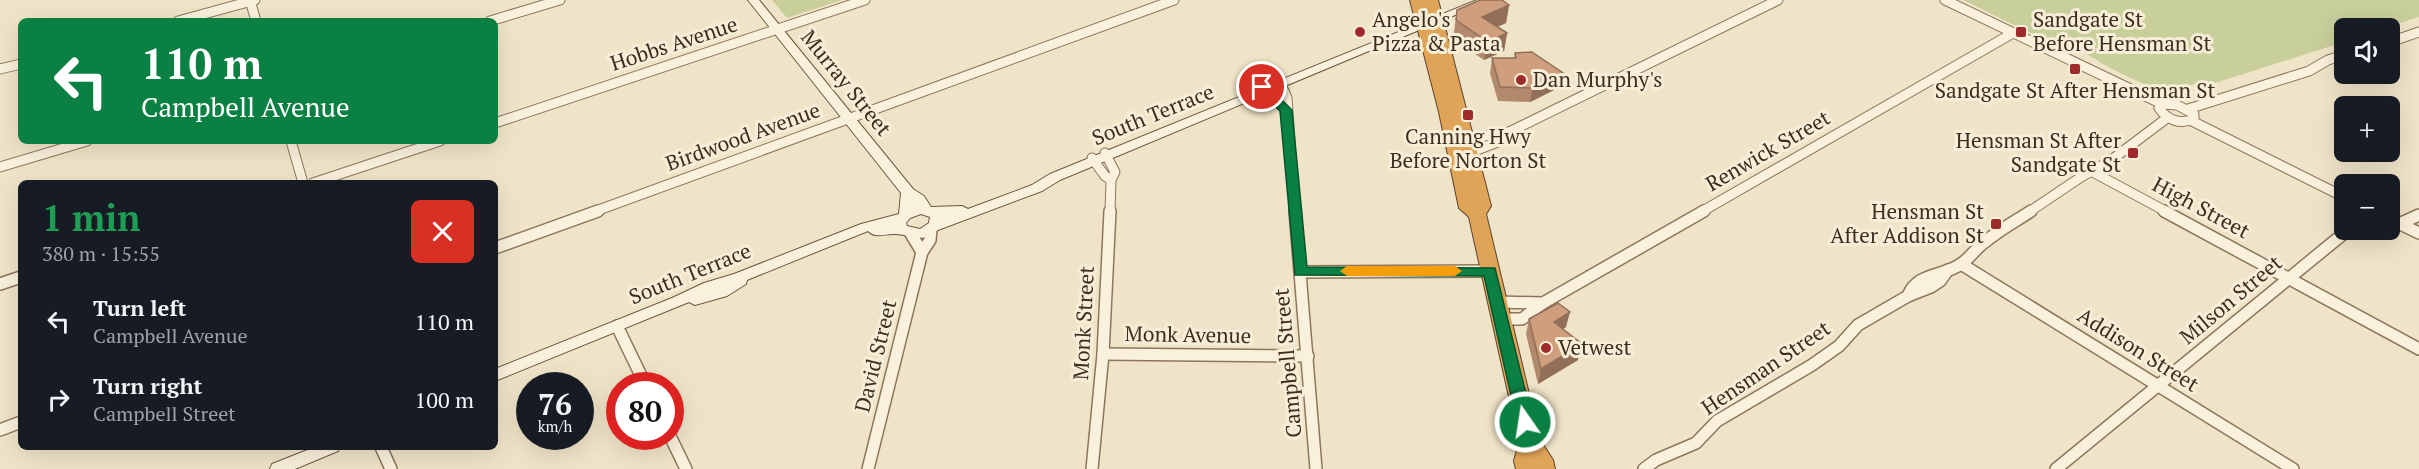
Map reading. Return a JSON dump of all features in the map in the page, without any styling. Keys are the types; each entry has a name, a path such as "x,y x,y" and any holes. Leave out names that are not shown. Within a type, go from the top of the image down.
{"highway":[{"path":"1417,0 1429,16 1468,146 1482,206 1477,214"},
{"path":"1429,16 1446,112 1468,208 1477,214 1530,442 1542,460 1544,469"},
{"path":"1527,469 1525,460 1530,442"}],"main road":[{"name":"Murray Street","path":"753,0 908,192 919,199 931,220"},
{"name":"South Terrace","path":"931,220 1037,188 1055,177 1100,157 1272,86 1468,0"},
{"name":"South Terrace","path":"1429,16 1486,0"},
{"path":"905,224 908,192"},
{"path":"905,224 914,210 931,220"},
{"path":"905,224 931,220"},
{"name":"South Terrace","path":"498,381 719,282 738,278 866,227 905,224"},
{"name":"South Terrace","path":"498,374 619,328"},
{"path":"264,469 311,450"},
{"path":"278,469 325,450"}],"street":[{"path":"189,18 252,0 255,18"},
{"path":"498,19 560,0"},
{"name":"Hobbs Avenue","path":"498,122 865,0"},
{"name":"Birdwood Avenue","path":"498,247 1174,0"},
{"path":"1468,146 1500,141 1509,132 1778,0"},
{"path":"1945,0 2162,104 2177,105 2188,109 2193,114 2192,121"},
{"path":"2400,39 2419,32"},
{"name":"Renwick Street","path":"1499,310 1522,319 1543,303 2013,33"},
{"path":"2188,109 2309,71 2334,58"},
{"path":"0,69 18,65"},
{"path":"1272,86 1286,110"},
{"name":"Campbell Street","path":"1272,86 1288,101 1286,110 1316,469"},
{"path":"2162,104 2160,111 2167,117 2184,122 2192,121 2334,192"},
{"name":"Hensman Street","path":"1644,469 1656,460 1696,443 1717,421 1812,365 1839,346 1858,325 1908,296 1940,281 1948,270 1961,264 1984,242 2091,171 2110,161 2167,117"},
{"path":"0,167 77,144"},
{"path":"292,144 302,180"},
{"path":"322,180 431,144"},
{"name":"Monk Street","path":"1092,469 1103,354 1111,180 1105,176 1100,157"},
{"name":"High Street","path":"2091,171 2419,349"},
{"path":"2400,220 2419,215"},
{"name":"David Street","path":"868,469 922,252 930,240 931,220"},
{"path":"905,224 922,252"},
{"path":"2400,224 2419,233"},
{"name":"Milson Street","path":"2056,469 2336,240"},
{"name":"Addison Street","path":"1961,264 2293,469"},
{"path":"1300,272 1490,271"},
{"path":"0,284 18,278"},
{"path":"1499,310 1526,301 1543,303"},
{"path":"619,328 639,372"},
{"name":"Monk Avenue","path":"1103,354 1308,356"},
{"path":"0,430 18,423"},
{"path":"382,450 391,469"},
{"path":"677,450 686,469"}],"green space":[{"path":"772,0 842,0 787,18"},
{"path":"1963,0 2419,0 2419,17 2400,23 2400,18 2334,18 2334,45 2215,83 2194,84 2185,88 2178,96 2168,95 2127,76 2070,45 2047,41"}],"building":[{"path":"1480,0 1502,0 1509,5 1482,17 1507,33 1488,42 1456,20 1457,10"},
{"path":"1532,52 1563,73 1533,88 1500,87 1492,58 1516,58 1515,53"},
{"path":"1558,303 1570,312 1554,322 1582,344 1541,369 1529,319"}],"slow traffic":[{"path":"1347,271 1455,271"}],"place":[{"name":"Angelo's Pizza & Pasta","path":"1360,32"},
{"name":"Sandgate St Before Hensman St","path":"2021,32"},
{"name":"Sandgate St After Hensman St","path":"2075,69"},
{"name":"Dan Murphy's","path":"1521,80"},
{"name":"Canning Hwy Before Norton St","path":"1468,115"},
{"name":"Hensman St After Sandgate St","path":"2133,153"},
{"name":"Hensman St After Addison St","path":"1996,224"},
{"name":"Vetwest","path":"1546,348"}],"route":[{"path":"1262,87 1286,110 1300,272 1490,271 1525,422"}]}
